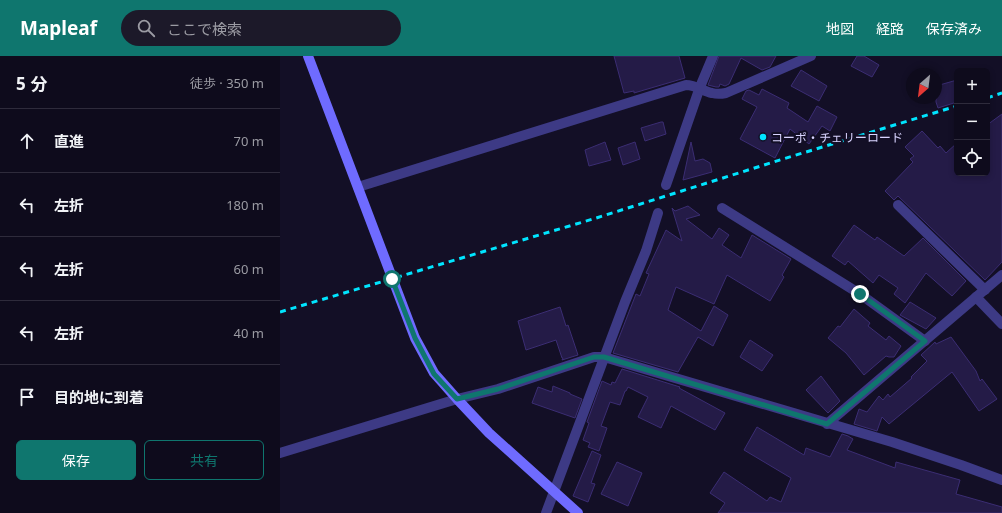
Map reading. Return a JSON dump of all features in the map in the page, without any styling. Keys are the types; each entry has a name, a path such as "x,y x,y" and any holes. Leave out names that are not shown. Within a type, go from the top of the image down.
{"street":[{"path":"308,56 415,338 434,374 489,433 578,513"},
{"path":"666,185 700,87 713,56"},
{"path":"358,187 680,87 691,85 700,87 712,93 726,93 811,56"},
{"path":"898,205 984,290"},
{"path":"722,208 860,294 925,341"},
{"path":"546,513 604,357 646,251 658,213"},
{"path":"827,424 1002,275"},
{"path":"976,297 1002,324"},
{"path":"280,453 457,399 498,389 594,357 604,357 899,445 1002,480"}],"building":[{"path":"614,56 679,56 685,78 634,93 634,91 624,93"},
{"path":"719,56 776,56 770,67 762,70 741,58 729,84 725,86 720,84 719,87 716,87 708,85"},
{"path":"857,56 864,56 879,65 872,77 851,66"},
{"path":"801,70 827,86 819,101 791,86"},
{"path":"954,81 954,103 938,108 937,104 942,104 942,84"},
{"path":"762,89 789,103 787,108 808,122 817,106 837,117 830,131 822,126 809,144 790,129 775,158 740,139 757,107 742,99 746,91 749,90 759,95"},
{"path":"1002,114 1002,262 985,280 898,196 894,200 885,191 913,162 910,159 914,156 905,147 922,131 938,148 940,146 946,153 954,146 954,176 990,176 990,123"},
{"path":"663,122 666,134 645,141 641,128"},
{"path":"605,142 611,160 589,166 585,150"},
{"path":"635,142 640,159 623,165 618,148"},
{"path":"691,142 695,161 703,159 710,163 712,172 683,180"},
{"path":"688,206 700,215 686,219 712,239 719,228 729,235 722,245 741,258 752,235 791,259 782,275 784,277 770,301 727,275 714,304 676,287 668,310 701,331 714,306 728,315 713,346 698,337 678,372 613,353 636,294 640,296 649,274 646,273 666,230 682,241 672,208 675,211"},
{"path":"854,225 875,240 877,237 904,256 923,238 966,281 952,296 926,273 905,303 894,294 898,288 879,275 873,283 848,261 845,265 832,256"},
{"path":"910,302 936,318 926,329 900,315"},
{"path":"560,307 578,355 562,360 563,358 556,340 526,350 518,321"},
{"path":"854,309 870,323 868,326 886,340 889,336 901,346 894,357 886,356 864,375 846,353 828,338 838,326 840,327"},
{"path":"951,337 976,371 980,381 982,379 997,399 979,411 952,372 889,424 882,417 877,431 854,424 859,409 867,412 879,396 883,400 888,394 890,397 912,378 911,377 927,361 921,355 935,342 936,344"},
{"path":"750,340 773,355 762,371 740,357"},
{"path":"622,369 680,387 679,388 725,413 715,430 671,406 661,428 638,417 648,397 628,387 620,405 610,402 601,426 607,428 599,451 588,447 590,443 583,440 589,423 587,422 602,381 611,385 612,382 615,383"},
{"path":"821,376 840,401 828,413 806,390"},
{"path":"553,386 582,399 575,418 532,403 538,387 552,392"},
{"path":"757,427 804,455 806,448 830,457 842,434 848,436 853,439 847,450 895,468 896,462 960,480 956,494 1002,507 1002,513 718,513 725,503 710,493 724,472 767,501 770,497 781,502 791,478 744,450"},
{"path":"592,451 601,455 591,483 595,484 588,502 573,496"},
{"path":"617,462 642,473 628,506 601,494"}],"railway":[{"path":"990,97 1002,93"},
{"path":"280,312 593,219 954,107"}],"place":[{"name":"コーポ・チェリーロード","path":"763,137"}],"route":[{"path":"392,279 415,338 434,374 457,399 498,389 594,357 604,357 827,424 925,341 860,294"}]}
